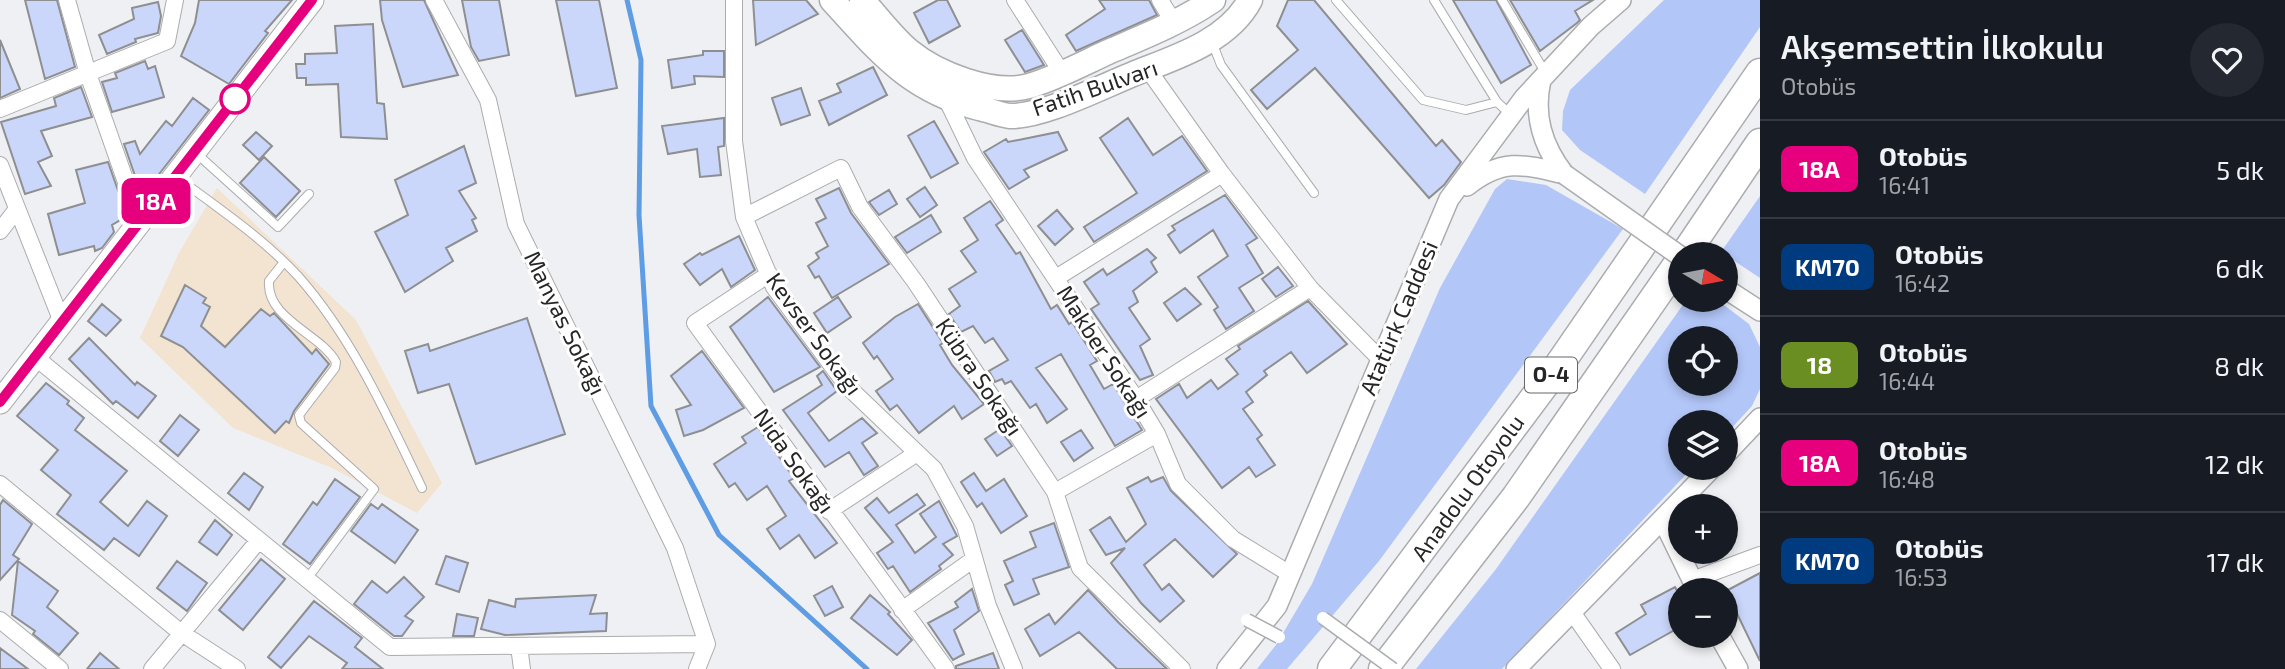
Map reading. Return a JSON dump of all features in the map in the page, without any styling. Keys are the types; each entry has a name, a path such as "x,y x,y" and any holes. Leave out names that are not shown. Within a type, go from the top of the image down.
{"highway":[{"name":"Anadolu Otoyolu","path":"1332,669 1559,365 1760,73"},
{"path":"1693,242 1760,143"},
{"name":"Anadolu Otoyolu","path":"1383,669 1516,497 1668,276"}],"main road":[{"path":"0,402 312,0"},
{"name":"Fatih Bulvarı","path":"832,0 894,67 947,100 1011,116 1048,108 1147,68 1180,58 1211,40 1246,8 1250,0"},
{"name":"Fatih Bulvarı","path":"862,0 909,51 937,68 971,81 999,87 1027,86 1062,73 1174,23 1213,0"}],"street":[{"path":"67,0 88,74 140,222"},
{"path":"0,109 167,41 175,0"},
{"name":"Manyas Sokağı","path":"434,0 488,100 516,224 675,548 707,644"},
{"name":"Kevser Sokağı","path":"734,0 734,141 744,217 774,287 847,386 934,470 965,527 988,606 1014,669"},
{"path":"1015,0 1062,73"},
{"path":"1160,0 1174,23"},
{"name":"Atatürk Caddesi","path":"1227,669 1277,606 1450,199 1503,108 1544,77 1591,26 1621,0"},
{"path":"1147,68 1222,174 1310,288 1381,360"},
{"path":"1544,77 1537,106 1541,134 1549,155 1564,174"},
{"name":"Makber Sokağı","path":"947,100 975,158 1136,399 1157,434 1178,484 1233,539 1290,574"},
{"path":"0,165 62,322"},
{"path":"1450,199 1485,172 1501,165 1527,166 1564,174"},
{"name":"Kübra Sokağı","path":"744,217 841,168 860,207 916,283 1055,492 1080,568 1182,669"},
{"path":"1056,278 1222,174"},
{"name":"Anadolu Otoyolu","path":"1564,174 1668,250"},
{"path":"0,231 18,209"},
{"name":"Nida Sokağı","path":"769,274 695,323 946,669"},
{"path":"1136,399 1310,288"},
{"path":"1738,298 1758,312"},
{"path":"35,357 390,647 707,644 696,669"},
{"path":"1738,441 1760,418"},
{"path":"1055,492 1157,434"},
{"path":"829,511 917,453"},
{"path":"1516,669 1701,480"},
{"path":"0,484 180,632 237,669"},
{"path":"1663,520 1692,578"},
{"path":"152,669 258,540"},
{"path":"1710,578 1760,555"},
{"path":"902,610 974,559"},
{"path":"1572,612 1612,669"},
{"path":"1322,618 1392,669"},
{"path":"0,620 60,669"},
{"path":"1247,620 1279,636"},
{"path":"519,646 522,669"},
{"path":"1726,648 1738,669"}],"lane":[{"path":"1336,0 1423,100 1466,110 1503,108 1434,0"},
{"path":"1502,0 1544,77"},
{"path":"1211,40 1221,65 1314,193"},
{"path":"195,152 278,226 309,194"},
{"path":"176,176 284,262 345,339 422,488"},
{"path":"284,262 269,281 270,295 291,320 336,362 335,368 299,415 301,423 374,489 307,579"}],"shaded area":[{"path":"1664,0 1760,0 1760,27 1645,194 1580,150 1562,130 1563,111 1570,90"},
{"path":"1507,179 1546,185 1623,229 1379,561 1287,669 1257,669 1276,645 1312,584 1440,288 1495,189"},
{"path":"217,188 356,320 442,483 417,513 332,468 233,428 140,338 179,253"},
{"path":"1760,196 1760,278 1738,263 1738,242 1728,242"},
{"path":"1678,312 1733,312 1749,324 1760,347 1760,389 1752,406 1738,421 1738,410 1668,410 1668,480 1681,480 1502,669 1416,669 1496,569"}],"building":[{"path":"25,0 57,0 75,67 45,79"},
{"path":"199,0 292,0 265,31 268,33 229,84 181,56 195,23"},
{"path":"380,0 424,0 458,75 403,87 382,20"},
{"path":"462,0 499,0 509,55 479,61 471,47"},
{"path":"556,0 599,0 617,88 576,96"},
{"path":"753,0 806,0 818,14 756,45"},
{"path":"938,0 947,0 960,26 929,43 914,13"},
{"path":"1099,0 1149,0 1157,15 1076,51 1066,35 1105,9"},
{"path":"1288,0 1314,0 1436,146 1442,140 1461,162 1444,185 1429,198 1315,68 1267,109 1251,90 1298,50 1277,26"},
{"path":"1453,0 1496,0 1531,65 1501,83"},
{"path":"1510,0 1593,0 1575,11 1580,20 1577,23 1540,51"},
{"path":"158,2 161,16 158,33 135,39 136,42 107,54 99,35 134,19 132,8"},
{"path":"373,24 377,103 384,104 387,139 341,137 338,84 306,85 306,78 297,78 296,64 305,64 305,54 337,53 335,26"},
{"path":"1022,30 1044,65 1025,72 1005,40"},
{"path":"0,40 20,89 0,98"},
{"path":"703,51 724,51 724,77 694,76 695,84 672,88 668,60 703,55"},
{"path":"145,61 148,69 155,66 164,97 112,112 102,82 117,78 115,73"},
{"path":"873,67 887,95 829,125 819,101 841,92 837,84"},
{"path":"81,87 92,117 41,131 52,156 38,162 51,186 25,194 1,122 56,106 54,98"},
{"path":"801,88 810,115 781,125 772,98"},
{"path":"193,98 209,110 142,196 124,144 135,141 140,154 166,121 172,126"},
{"path":"724,118 724,146 718,147 721,175 700,177 697,149 668,154 662,126"},
{"path":"1128,118 1153,155 1182,136 1207,171 1094,242 1084,227 1137,193 1100,138"},
{"path":"934,121 958,163 931,178 908,136"},
{"path":"256,132 272,146 259,160 243,145"},
{"path":"1058,132 1067,150 1024,170 1029,177 1009,189 984,152 1006,139 1008,142"},
{"path":"464,146 476,183 459,191 476,218 472,220 477,231 446,248 453,261 405,292 375,232 408,215 395,180"},
{"path":"264,157 300,191 276,217 240,183"},
{"path":"108,162 127,216 112,225 114,232 102,248 95,251 94,246 59,255 48,214 85,203 76,170"},
{"path":"925,187 937,205 920,217 907,199"},
{"path":"839,188 851,213 889,264 832,298 819,276 815,278 808,266 819,258 816,253 828,246 816,223 826,218 816,199"},
{"path":"889,190 897,204 879,215 869,202"},
{"path":"1225,195 1257,238 1246,245 1263,273 1239,288 1254,311 1226,329 1214,310 1218,307 1198,277 1228,256 1213,230 1180,253 1168,235 1175,230 1172,226"},
{"path":"990,201 1003,220 996,225 1016,254 1020,252 1051,309 1057,305 1069,324 1072,322 1097,361 1090,365 1104,389 1113,384 1142,430 1115,446 1061,354 1036,368 1067,409 1047,423 1036,404 1030,408 1011,381 1005,384 1002,379 995,382 989,371 1008,360 993,338 985,343 973,326 961,332 949,314 960,306 949,289 976,272 961,251 978,240 964,218"},
{"path":"1057,210 1073,229 1055,245 1038,226"},
{"path":"931,215 941,232 907,253 895,237"},
{"path":"739,236 755,270 731,287 722,269 700,285 684,264 700,253 702,255"},
{"path":"1147,249 1156,258 1151,262 1157,272 1133,291 1138,302 1129,308 1150,339 1140,346 1153,375 1140,380 1091,309 1099,304 1084,282 1103,269 1107,275"},
{"path":"1278,267 1293,286 1276,297 1262,279"},
{"path":"185,285 206,298 203,303 210,307 201,326 225,347 261,309 270,316 274,313 312,354 316,349 329,364 294,411 289,423 286,421 275,433 183,347 161,336"},
{"path":"1185,288 1201,304 1177,321 1164,303"},
{"path":"768,297 820,367 774,392 730,327"},
{"path":"838,297 851,317 827,333 814,313"},
{"path":"1308,301 1347,344 1307,373 1291,352 1264,371 1267,375 1246,392 1253,402 1243,409 1262,435 1257,439 1275,465 1256,477 1249,467 1222,488 1156,399 1179,384 1187,398 1211,380 1218,389 1238,374 1226,359 1240,349 1238,346"},
{"path":"102,304 121,320 106,336 88,321"},
{"path":"918,304 943,343 940,345 952,365 984,404 962,419 954,406 919,433 897,405 890,410 876,391 893,379 877,356 874,359 863,343 895,317"},
{"path":"527,318 565,434 476,464 449,384 418,393 405,351 428,344 430,351"},
{"path":"89,338 135,385 137,382 156,396 138,418 116,401 113,404 69,359"},
{"path":"702,351 744,408 703,430 684,436 676,410 691,405 671,376"},
{"path":"823,371 837,391 808,413 829,441 862,418 877,433 862,443 878,466 864,475 849,452 825,467 783,410 822,385 817,376"},
{"path":"46,383 69,401 67,404 84,418 75,430 127,471 100,502 128,526 147,501 167,516 139,556 114,538 104,550 57,514 71,495 41,470 58,450 17,416"},
{"path":"180,415 199,430 178,456 160,441"},
{"path":"758,427 794,478 789,481 837,543 815,558 799,535 780,549 767,529 786,516 767,486 747,500 735,483 729,487 714,464 746,443 742,437"},
{"path":"1000,429 1012,446 997,456 985,439"},
{"path":"1081,430 1093,448 1074,461 1061,442"},
{"path":"244,473 263,487 249,510 228,493"},
{"path":"974,473 986,491 1004,479 1027,516 1001,533 982,503 977,507 961,482"},
{"path":"1148,477 1151,482 1163,477 1171,491 1237,554 1213,577 1175,539 1144,565 1162,590 1169,584 1184,601 1160,622 1141,603 1111,563 1125,548 1106,555 1090,530 1110,517 1126,542 1146,524 1127,488"},
{"path":"335,479 360,497 310,564 283,544 313,502 317,505"},
{"path":"917,494 925,505 896,525 915,553 936,537 920,514 939,501 957,536 943,544 953,555 939,566 941,569 910,592 893,566 888,569 877,553 893,542 865,508 877,498 889,513"},
{"path":"3,500 32,524 13,555 19,559 0,580 0,505"},
{"path":"371,504 378,509 382,504 418,530 395,563 351,531"},
{"path":"215,520 232,535 217,555 199,542"},
{"path":"1054,523 1069,567 1033,579 1039,594 1014,605 1005,585 1013,581 1004,561 1036,547 1030,532"},
{"path":"446,556 468,563 459,592 436,584"},
{"path":"261,559 285,579 243,630 219,610"},
{"path":"18,561 58,591 47,607 78,633 59,655 33,634 35,631 12,615"},
{"path":"177,561 207,583 187,611 157,588"},
{"path":"1760,573 1760,661 1738,616 1738,585"},
{"path":"404,577 424,597 405,616 413,621 402,636 394,636 354,604 372,581 387,593"},
{"path":"832,586 843,607 825,616 814,596"},
{"path":"972,589 979,611 954,630 964,654 953,660 928,623 958,607 955,602"},
{"path":"1088,590 1167,669 1117,669 1079,632 1040,656 1025,629 1049,614 1055,624"},
{"path":"1668,591 1668,634 1630,655 1616,633 1646,614 1641,605"},
{"path":"596,595 590,614 607,613 606,631 505,635 481,629 489,600 515,607 516,599"},
{"path":"870,595 890,612 888,614 912,640 897,655 851,618"},
{"path":"314,601 362,638 355,647 383,669 342,669 347,663 309,636 281,668 268,657"},
{"path":"457,614 478,618 474,636 453,636"},
{"path":"0,648 28,669 0,669"},
{"path":"100,653 119,669 87,669"},
{"path":"993,653 999,669 956,669 956,666"}],"waterway":[{"path":"627,0 641,60 639,215 651,406 719,535 867,669"}],"bus line":[{"name":"18A","path":"0,402 312,0"}]}
